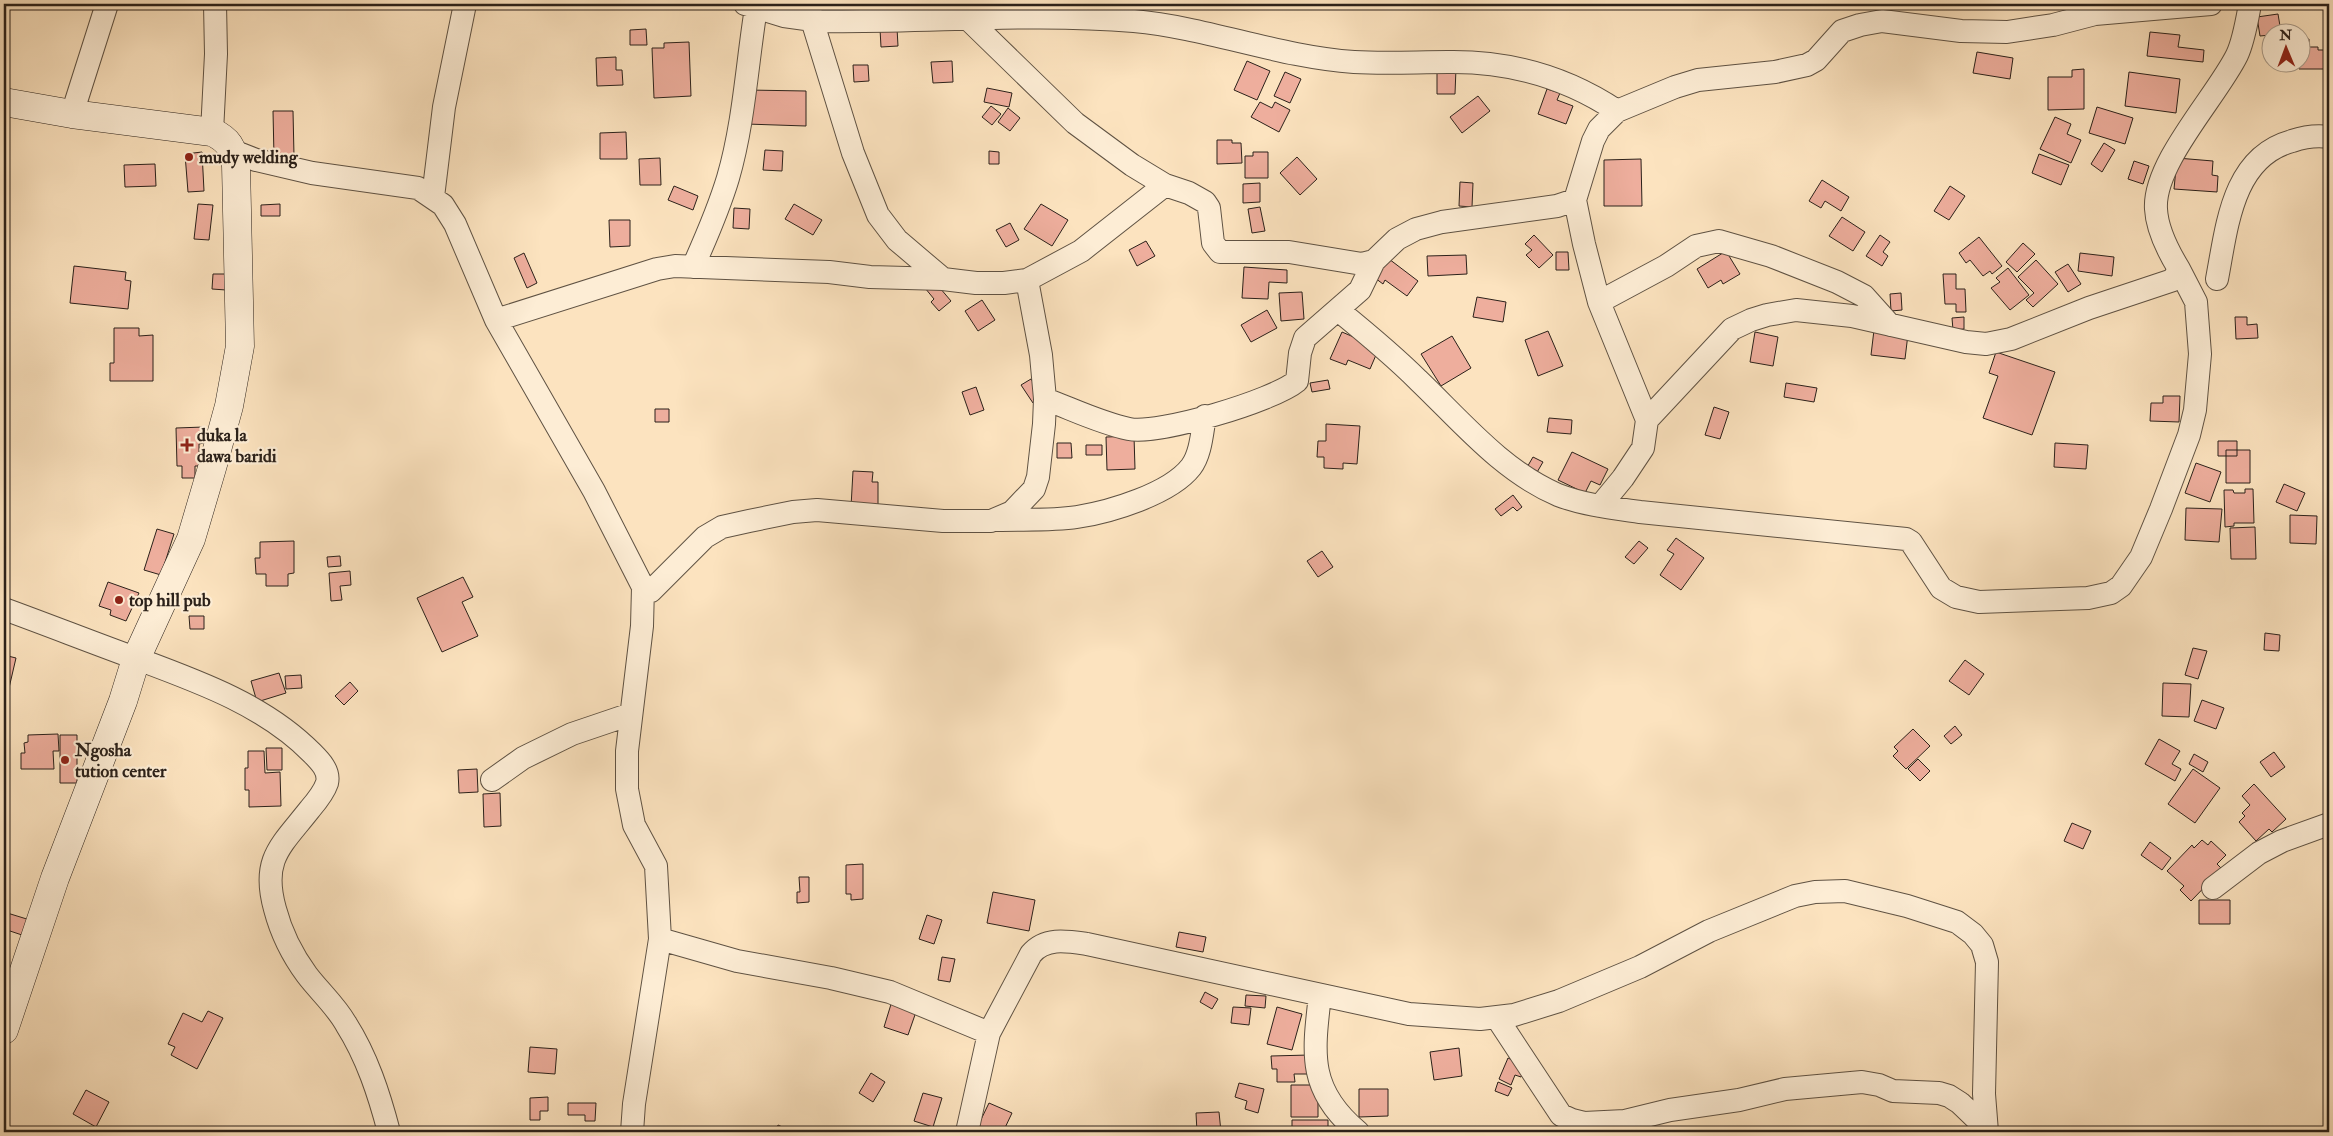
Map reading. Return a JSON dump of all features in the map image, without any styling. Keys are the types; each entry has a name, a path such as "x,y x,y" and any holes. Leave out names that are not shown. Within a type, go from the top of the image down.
{"street":[{"path":"72,114 107,4"},
{"path":"212,132 216,54 215,4"},
{"path":"433,197 444,107 465,4"},
{"path":"1600,506 1623,478 1643,448 1647,420 1599,302 1575,200 1593,140 1599,129 1617,111 1675,87 1698,80 1774,72 1807,65 1816,60 1842,31 1882,21 1961,31 2007,32 2053,25 2095,14 2211,4"},
{"path":"1338,310 1395,357 1473,435 1504,461 1536,484 1559,495 1600,506 1906,539 1910,542 1941,588 1956,596 1979,602 2088,598 2111,593 2121,586 2141,558 2162,509 2189,434 2195,410 2200,354 2196,302 2178,269 2160,228 2156,208 2160,186 2191,124 2237,54 2250,4"},
{"path":"693,267 713,221 728,177 738,129 751,6 784,16 812,20 869,21 1059,17 1136,21 1219,37 1287,54 1354,62 1487,63 1516,68 1563,82 1591,94 1617,111"},
{"path":"967,18 1075,123 1132,166 1165,185 1190,193 1205,202 1209,208 1213,243 1220,252 1289,252 1362,264 1374,261"},
{"path":"812,20 853,154 878,215 896,240 942,279"},
{"path":"4,102 72,114 212,132 224,138 233,151 236,165 240,346 229,406 191,539 136,659 123,701 9,1000 4,1030"},
{"path":"2217,279 2233,202 2247,171 2263,154 2282,143 2303,137 2329,137"},
{"path":"233,151 256,160 312,173 418,188 443,205 456,224 496,320 594,491 643,587 642,626 627,751 629,808 641,841 656,866 660,939 634,1104 632,1132"},
{"path":"496,320 657,269 693,267 942,279 976,283 1004,283 1027,280 1081,251 1165,185"},
{"path":"1045,399 1129,429 1157,429 1205,416 1290,387 1297,381 1300,353 1305,338 1360,290 1374,261 1397,239 1416,228 1442,222 1557,206 1575,200"},
{"path":"1599,302 1666,266 1696,246 1719,242 1771,256 1837,282 1864,296 1890,325"},
{"path":"1647,420 1719,341 1732,329 1752,320 1796,310 1852,316 1966,342 1986,344 2011,339 2089,308 2173,280 2178,269"},
{"path":"991,521 1012,512 1034,488 1041,457 1045,399 1041,355 1027,280"},
{"path":"652,591 705,537 722,528 749,521 817,510 943,520 991,521 1077,517 1112,508 1161,490 1178,479 1191,467 1197,454 1205,416"},
{"path":"4,608 182,675 247,706 299,740 326,770 327,785 316,802 275,853 271,865 270,879 274,907 282,932 306,973 345,1022 362,1052 376,1084 389,1132"},
{"path":"492,780 523,758 563,738 631,714"},
{"path":"2213,888 2259,853 2282,841 2329,824"},
{"path":"967,1132 989,1033 1037,946 1063,941 1409,1014 1480,1019 1497,1018 1514,1015 1559,1001 1640,967 1709,931 1795,896 1814,892 1845,891 1907,906 1957,922 1974,934 1982,945 1987,962 1984,1085 1987,1130"},
{"path":"660,939 737,961 831,978 890,992 989,1033"},
{"path":"1320,995 1314,1043 1317,1069 1325,1095 1340,1117 1358,1132"},
{"path":"1497,1018 1561,1114 1572,1120 1584,1123 1625,1121 1670,1110 1739,1100 1785,1089 1862,1082 1879,1085 1893,1092 1939,1093 1949,1096 1960,1103 1987,1130"}],"building":[{"path":"2278,14 2279,22 2260,22 2260,36 2257,17"},
{"path":"897,28 898,46 881,47 880,29"},
{"path":"646,29 647,45 630,45 630,30"},
{"path":"2150,32 2180,35 2178,47 2204,50 2203,62 2147,56"},
{"path":"689,42 691,96 654,98 652,48 664,48 664,43"},
{"path":"2310,47 2318,47 2318,50 2329,50 2329,69 2310,69"},
{"path":"1977,52 2013,58 2010,79 1973,73"},
{"path":"616,57 616,70 622,70 623,85 597,86 596,58"},
{"path":"952,61 953,82 933,83 931,62"},
{"path":"1247,61 1270,71 1257,100 1234,90"},
{"path":"853,65 868,65 869,81 854,82"},
{"path":"1437,68 1456,68 1455,94 1437,94"},
{"path":"2084,69 2084,109 2048,110 2048,77 2072,77 2072,70"},
{"path":"1285,72 1301,79 1290,103 1274,96"},
{"path":"2129,72 2180,79 2176,113 2125,106"},
{"path":"987,88 1012,93 1009,107 984,102"},
{"path":"1547,89 1560,93 1557,100 1573,106 1566,124 1538,114"},
{"path":"747,90 806,91 806,126 746,124"},
{"path":"1478,96 1490,111 1462,133 1450,117"},
{"path":"1260,102 1272,108 1275,102 1290,110 1279,132 1251,117"},
{"path":"991,106 1001,114 992,125 982,117"},
{"path":"2097,107 2133,118 2125,144 2089,133"},
{"path":"1008,108 1020,118 1010,131 998,122"},
{"path":"273,111 293,111 294,156 274,157"},
{"path":"2055,117 2071,124 2067,134 2081,140 2071,163 2040,149"},
{"path":"626,132 627,159 600,159 600,133"},
{"path":"1217,140 1232,140 1232,143 1241,143 1242,163 1217,164"},
{"path":"2104,143 2115,150 2102,172 2091,164"},
{"path":"765,150 783,151 782,171 763,170"},
{"path":"989,151 999,152 999,164 989,164"},
{"path":"202,152 204,191 188,192 185,154"},
{"path":"1253,152 1268,152 1268,178 1245,178 1245,156 1253,156"},
{"path":"2039,154 2069,165 2061,185 2032,173"},
{"path":"1297,157 1317,179 1300,195 1280,173"},
{"path":"660,158 661,185 640,185 639,159"},
{"path":"2177,158 2213,161 2212,175 2218,176 2217,192 2174,189"},
{"path":"1641,159 1642,206 1604,206 1604,160"},
{"path":"2134,161 2149,166 2143,184 2128,179"},
{"path":"155,164 156,186 125,187 124,165"},
{"path":"1822,180 1849,197 1841,211 1825,201 1821,208 1809,201"},
{"path":"1460,182 1473,183 1472,207 1459,206"},
{"path":"1260,183 1260,202 1243,203 1243,184"},
{"path":"674,186 698,196 693,210 668,200"},
{"path":"1950,186 1965,196 1949,220 1934,211"},
{"path":"198,204 213,205 209,240 194,239"},
{"path":"280,204 280,216 261,216 261,205"},
{"path":"794,204 822,220 813,235 785,219"},
{"path":"1041,204 1068,220 1052,246 1024,229"},
{"path":"1260,207 1265,231 1252,233 1248,209"},
{"path":"734,208 750,209 749,229 733,228"},
{"path":"1842,217 1865,232 1853,251 1829,236"},
{"path":"609,220 630,220 630,246 610,247"},
{"path":"1010,223 1019,240 1006,247 996,230"},
{"path":"1534,235 1553,255 1539,268 1526,255 1532,250 1525,244"},
{"path":"1880,235 1890,242 1883,252 1888,256 1882,266 1866,256"},
{"path":"1979,237 2002,266 1992,274 1990,271 1983,276 1970,260 1966,263 1959,253"},
{"path":"1146,241 1155,256 1137,266 1129,250"},
{"path":"2023,243 2035,254 2017,272 2006,262"},
{"path":"1726,251 1740,274 1723,284 1721,280 1708,288 1697,269"},
{"path":"1556,252 1568,252 1569,270 1556,270"},
{"path":"524,253 537,283 527,288 514,258"},
{"path":"2080,253 2114,257 2112,276 2078,271"},
{"path":"1466,255 1467,274 1428,276 1427,256"},
{"path":"1389,259 1418,281 1407,296 1385,280 1383,284 1375,278"},
{"path":"2036,260 2058,284 2033,307 2026,300 2034,293 2018,277"},
{"path":"2068,264 2081,284 2068,292 2055,272"},
{"path":"74,266 126,272 125,280 131,281 128,309 70,303"},
{"path":"1244,267 1287,270 1287,283 1269,282 1268,299 1242,298"},
{"path":"2008,268 2029,295 2010,310 1991,288 2000,282 1996,278"},
{"path":"213,274 227,274 226,290 212,289"},
{"path":"1943,274 1956,274 1956,289 1965,289 1966,312 1956,312 1956,304 1945,304"},
{"path":"934,281 951,301 939,311 931,302 934,299 925,288"},
{"path":"1302,292 1304,319 1281,321 1279,293"},
{"path":"1901,293 1902,310 1891,311 1890,294"},
{"path":"1477,297 1506,302 1503,322 1473,317"},
{"path":"982,300 995,320 978,331 965,311"},
{"path":"1267,310 1277,328 1251,342 1241,325"},
{"path":"1964,317 1964,329 1953,330 1952,318"},
{"path":"2235,317 2247,317 2247,325 2257,324 2258,338 2236,339"},
{"path":"114,328 139,328 139,336 153,335 153,381 110,381 110,363 114,363"},
{"path":"1874,330 1908,334 1905,359 1871,355"},
{"path":"1548,331 1563,366 1538,376 1525,340"},
{"path":"1342,332 1379,348 1370,369 1348,360 1346,365 1330,359"},
{"path":"1755,332 1778,337 1773,366 1750,362"},
{"path":"1452,336 1471,368 1441,386 1421,354"},
{"path":"1996,352 2055,372 2032,435 1983,418 1998,376 1989,373"},
{"path":"1031,379 1043,397 1033,403 1021,385"},
{"path":"1328,380 1330,389 1312,392 1310,383"},
{"path":"1786,383 1817,388 1814,402 1784,397"},
{"path":"976,387 984,410 970,415 962,392"},
{"path":"2163,396 2180,396 2179,422 2150,421 2151,403 2163,403"},
{"path":"1714,407 1729,412 1720,439 1705,435"},
{"path":"655,409 669,409 669,422 655,422"},
{"path":"1549,418 1572,420 1571,434 1547,432"},
{"path":"1326,424 1360,426 1357,464 1343,463 1343,469 1324,468 1324,457 1317,457 1318,441 1326,441"},
{"path":"204,427 204,443 199,444 199,466 195,466 195,478 182,478 182,466 177,466 176,428"},
{"path":"1134,436 1135,469 1107,470 1106,437"},
{"path":"2218,441 2237,441 2237,456 2218,456"},
{"path":"1057,443 1071,443 1072,458 1057,458"},
{"path":"2055,443 2088,445 2086,469 2054,467"},
{"path":"1086,445 1102,445 1102,455 1086,455"},
{"path":"2226,450 2250,450 2250,483 2226,483"},
{"path":"1572,452 1608,469 1600,485 1591,481 1585,493 1558,480"},
{"path":"1533,457 1543,462 1536,474 1526,469"},
{"path":"2196,463 2221,472 2210,502 2185,493"},
{"path":"853,471 873,472 872,482 878,482 878,507 851,507"},
{"path":"2284,484 2305,493 2297,511 2276,502"},
{"path":"2245,489 2253,489 2254,523 2234,523 2234,526 2225,527 2224,490 2233,490 2234,493 2245,493"},
{"path":"1513,495 1522,507 1517,511 1513,507 1501,516 1495,509"},
{"path":"2186,508 2222,509 2219,542 2185,540"},
{"path":"2290,515 2317,516 2316,544 2290,543"},
{"path":"2255,527 2256,559 2231,559 2230,528"},
{"path":"157,529 174,534 161,575 144,570"},
{"path":"1676,538 1704,558 1681,590 1660,575 1674,554 1667,550"},
{"path":"294,541 294,573 288,574 288,586 266,586 266,574 256,574 255,558 260,558 260,542"},
{"path":"1639,541 1648,548 1634,564 1625,557"},
{"path":"1322,551 1333,567 1318,577 1307,561"},
{"path":"340,556 341,566 328,567 327,557"},
{"path":"350,571 351,585 340,586 342,600 331,601 329,573"},
{"path":"463,577 473,597 462,602 478,636 442,652 417,598"},
{"name":"top hill pub","path":"108,582 139,593 126,621 110,615 111,610 99,606"},
{"path":"189,616 204,616 204,629 190,629"},
{"path":"2265,633 2280,635 2279,651 2264,650"},
{"path":"2193,648 2207,651 2198,679 2185,675"},
{"path":"4,655 16,658 9,688 4,686"},
{"path":"1965,660 1984,674 1969,695 1949,681"},
{"path":"279,673 286,693 257,702 251,681"},
{"path":"301,675 302,688 286,689 285,676"},
{"path":"350,682 358,691 344,705 335,696"},
{"path":"2163,683 2191,684 2189,717 2162,716"},
{"path":"2202,700 2224,708 2216,729 2194,721"},
{"path":"1955,726 1962,735 1951,744 1944,736"},
{"path":"1913,729 1930,746 1906,769 1893,756 1898,751 1894,747"},
{"path":"58,734 59,751 53,751 54,769 21,769 21,753 25,753 24,743 28,742 28,735"},
{"path":"60,735 77,735 77,783 60,783"},
{"path":"2159,739 2180,751 2172,764 2181,769 2175,781 2145,764"},
{"path":"266,748 282,748 282,770 267,770"},
{"path":"248,751 264,751 265,773 280,772 281,806 249,807 249,790 245,790 245,768 248,768"},
{"path":"2274,752 2285,767 2271,777 2260,762"},
{"path":"2194,754 2208,762 2203,772 2189,764"},
{"path":"1918,759 1930,771 1920,781 1908,769"},
{"path":"477,769 478,792 459,793 458,770"},
{"path":"2193,769 2220,788 2195,823 2168,804"},
{"path":"2254,784 2286,819 2272,832 2269,829 2256,841 2239,822 2245,816 2242,813 2250,805 2242,796"},
{"path":"500,793 501,826 484,827 483,794"},
{"path":"2072,823 2091,831 2083,849 2064,841"},
{"path":"2202,840 2208,845 2211,841 2226,855 2217,864 2222,869 2191,901 2180,890 2184,886 2167,871 2192,845 2194,848"},
{"path":"2150,842 2171,858 2162,870 2141,855"},
{"path":"863,864 863,899 851,900 851,894 846,894 846,865"},
{"path":"799,877 809,877 809,902 797,903 797,892 800,892"},
{"path":"993,892 1035,900 1029,931 987,923"},
{"path":"2199,900 2230,900 2230,924 2199,924"},
{"path":"4,912 30,920 25,936 4,929"},
{"path":"927,915 942,920 934,944 919,939"},
{"path":"1179,932 1206,937 1203,952 1176,947"},
{"path":"942,957 955,959 950,982 938,980"},
{"path":"1205,992 1218,999 1212,1009 1200,1002"},
{"path":"1246,995 1266,996 1265,1008 1245,1006"},
{"path":"892,1001 917,1009 908,1035 884,1027"},
{"path":"1233,1007 1251,1008 1249,1025 1231,1023"},
{"path":"1277,1007 1302,1014 1292,1050 1267,1044"},
{"path":"208,1011 223,1018 197,1069 171,1055 175,1047 168,1044 183,1013 202,1022"},
{"path":"530,1047 557,1049 555,1074 528,1072"},
{"path":"1459,1048 1462,1076 1434,1080 1430,1052"},
{"path":"1309,1055 1309,1074 1294,1074 1295,1082 1277,1082 1277,1069 1272,1069 1271,1056"},
{"path":"1508,1058 1526,1066 1521,1077 1515,1075 1511,1085 1499,1079"},
{"path":"871,1073 885,1082 873,1102 859,1093"},
{"path":"1498,1082 1512,1088 1508,1096 1495,1091"},
{"path":"1239,1083 1264,1089 1258,1113 1245,1109 1247,1101 1235,1097"},
{"path":"1291,1085 1318,1085 1318,1117 1291,1117"},
{"path":"1359,1089 1388,1089 1388,1116 1359,1117"},
{"path":"86,1090 109,1102 96,1127 73,1114"},
{"path":"923,1093 942,1098 933,1127 914,1121"},
{"path":"548,1097 548,1111 540,1111 540,1120 530,1120 530,1098"},
{"path":"568,1103 596,1103 595,1121 585,1121 585,1115 568,1115"},
{"path":"989,1103 1012,1113 1003,1132 975,1132"},
{"path":"1219,1112 1221,1132 1197,1132 1196,1113"},
{"path":"1292,1120 1328,1120 1328,1132 1292,1132"},
{"path":"778,1125 793,1132 775,1132"}],"place":[{"name":"mudy welding","path":"189,157"},
{"name":"duka la dawa baridi","path":"187,445"},
{"name":"top hill pub","path":"119,600"},
{"name":"Ngosha tution center","path":"65,760"}]}
